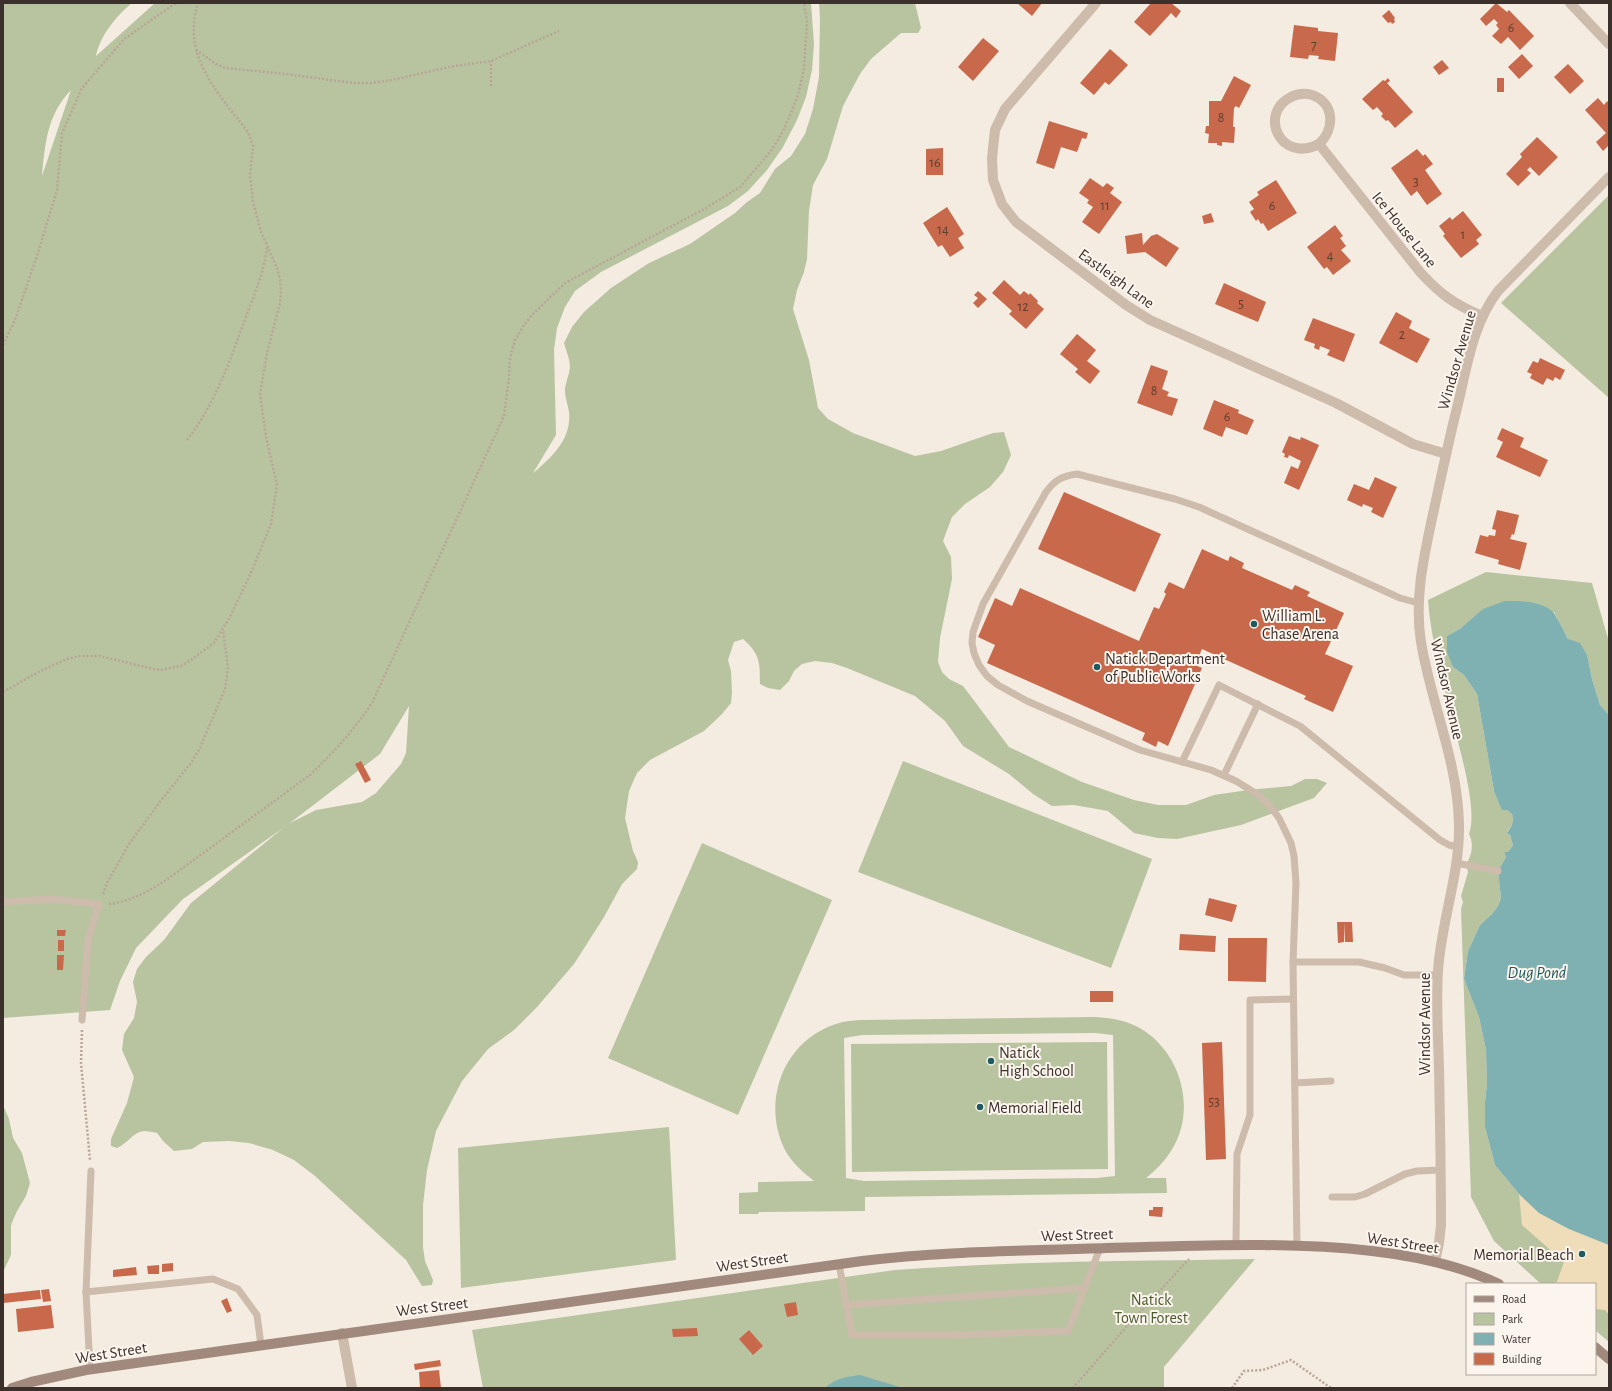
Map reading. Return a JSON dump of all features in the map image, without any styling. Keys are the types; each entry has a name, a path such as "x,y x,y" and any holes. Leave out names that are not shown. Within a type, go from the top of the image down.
{"street":[{"name":"Eastleigh Lane","path":"1096,3 1005,109 995,130 992,158 993,180 1002,204 1006,210 1016,222 1126,305 1150,320 1336,403 1413,444 1446,454"},
{"path":"1570,3 1609,44"},
{"path":"1302,94 1310,95 1317,97 1326,106 1330,116 1330,128 1324,139 1319,144 1304,150 1286,144 1280,138 1276,130 1276,114 1281,104 1287,98 1302,94"},
{"name":"Ice House Lane","path":"1319,144 1420,272 1436,290 1451,302 1482,316"},
{"name":"Windsor Avenue","path":"1435,1262 1441,1225 1438,975 1441,939 1458,847 1458,807 1455,788 1421,642 1418,603 1426,546 1446,454 1473,343 1482,316 1489,302 1498,291 1609,177"},
{"name":"West Street","path":"12,1388 31,1382 90,1369 839,1264 927,1254 1236,1244 1297,1245 1381,1252 1435,1262 1461,1268 1497,1283"},
{"path":"342,1333 352,1388"},
{"path":"1596,1348 1609,1359"}],"lane":[{"path":"1297,1245 1293,999 1295,869 1291,843 1280,818 1271,806 1260,796 1224,775 1140,750 1027,701 998,685 987,676 979,665 972,643 973,632 984,604 1046,492 1059,478 1076,474 1187,503 1400,598 1418,603"},
{"path":"1182,762 1219,685 1300,726 1440,840 1449,845 1458,847"},
{"path":"1224,775 1258,704"},
{"path":"1456,863 1498,870"},
{"path":"3,902 53,899 99,904 88,939 82,1020"},
{"path":"1293,962 1359,962 1385,968 1404,975 1438,975"},
{"path":"1236,1244 1237,1154 1250,1115 1250,1000 1293,999"},
{"path":"1295,1083 1331,1081"},
{"path":"1332,1197 1355,1197 1365,1194 1405,1174 1417,1171 1441,1170"},
{"path":"90,1369 86,1292 91,1171"},
{"path":"839,1264 852,1335 954,1335 1068,1331 1100,1248"},
{"path":"86,1292 213,1279 238,1289 257,1315 261,1345"},
{"path":"846,1305 1084,1288"}],"path":[{"path":"3,345 15,320 38,253 57,190 62,133 82,88 124,39 173,5 179,3"},
{"path":"3,692 40,671 67,659 80,656 100,656 161,670 181,666 197,656 214,643 223,630 253,568 271,524 277,485 266,437 260,394 267,353 280,303 280,280 277,268 258,225 253,202 250,174 253,146 251,138 215,90 202,67 196,50 193,30 198,3"},
{"path":"223,630 228,668 225,690 200,748 191,763 159,803 130,844 107,883 99,904 116,903 129,899 153,889 169,878 310,775 328,758 361,720 372,704 504,416 510,358 515,340 534,313 565,283 706,208 740,187 771,151 786,125 798,95 804,69 807,22 804,3"},
{"path":"196,50 216,64 226,68 280,73 353,83 383,82 454,66 491,61 559,31"},
{"path":"491,61 491,86"},
{"path":"187,440 197,428 213,399 232,356 263,271 267,248"},
{"path":"82,1020 81,1062 91,1171"},
{"path":"1073,1388 1201,1245"},
{"path":"1232,1388 1244,1370 1263,1370 1291,1360 1331,1388"},
{"path":"1075,1384 1080,1388"}],"green space":[{"path":"3,3 132,3 120,14 105,34 96,56 155,3 811,3 814,44 812,70 806,97 797,120 783,147 767,170 748,191 728,206 601,272 575,291 565,307 557,328 554,350 556,435 533,473 547,461 559,447 567,431 569,412 565,391 570,367 569,358 564,343 572,327 584,312 611,288 649,263 690,244 735,213 760,193 775,169 791,156 805,134 813,109 819,77 819,3 915,3 921,28 918,33 901,33 871,59 860,74 843,106 827,159 813,185 809,211 807,259 797,290 793,309 809,360 818,408 828,419 853,433 915,456 941,451 993,433 1004,432 1011,455 1003,472 990,487 965,504 952,517 943,541 951,557 952,579 940,638 938,662 942,672 949,679 963,686 1009,747 1082,782 1134,800 1158,805 1186,805 1214,795 1291,786 1305,779 1317,779 1327,783 1314,798 1241,825 1177,839 1158,838 1134,833 1108,811 1074,805 1052,806 1033,794 1009,774 963,746 945,721 915,696 847,668 832,663 815,661 802,664 794,671 789,681 780,690 768,688 760,684 758,659 753,649 743,639 734,642 728,660 731,671 731,703 704,731 650,760 637,773 629,791 625,818 633,851 638,862 637,869 622,884 604,917 574,964 537,1007 514,1030 488,1049 462,1081 436,1131 427,1170 423,1205 423,1247 425,1261 433,1280 432,1285 422,1286 406,1260 315,1176 294,1160 273,1150 249,1143 229,1141 203,1142 192,1149 174,1151 157,1133 144,1131 133,1136 117,1148 111,1146 111,1139 127,1103 134,1077 122,1050 124,1034 134,1018 137,1002 133,982 137,969 146,957 164,940 191,903 283,828 183,899 136,948 120,981 110,1010 3,1018","holes":["71,90 42,176 46,141 52,120 57,109","409,706 406,753 401,764 376,793 362,802 316,810 290,823 380,754"]},
{"path":"1609,195 1609,398 1501,303"},
{"path":"1486,572 1592,583 1609,642 1609,715 1600,705 1587,656 1568,639 1554,612 1484,609 1461,628 1447,636 1453,667 1464,675 1477,694 1494,791 1507,810 1512,814 1513,819 1512,825 1507,832 1510,835 1513,845 1508,852 1504,852 1506,857 1498,871 1501,898 1498,906 1492,914 1480,925 1468,951 1464,979 1479,1017 1486,1050 1487,1084 1485,1127 1495,1165 1519,1194 1539,1213 1569,1229 1609,1245 1609,1342 1596,1331 1596,1283 1540,1283 1494,1241 1471,1197 1461,909 1463,902 1461,896 1468,872 1466,864 1472,849 1469,834 1471,823 1470,796 1464,765 1435,648 1428,600"},
{"path":"903,761 1152,859 1111,968 858,872"},
{"path":"702,843 832,900 738,1115 608,1058"},
{"path":"1095,1017 1122,1021 1140,1028 1159,1043 1169,1056 1177,1071 1182,1087 1184,1104 1183,1120 1179,1136 1166,1159 1146,1178 1166,1178 1167,1193 865,1197 865,1211 759,1212 758,1214 739,1214 739,1193 758,1192 758,1182 814,1181 791,1159 785,1150 778,1132 775,1112 777,1094 782,1075 790,1059 802,1044 818,1032 839,1023 863,1020","holes":["1095,1033 1113,1035 1115,1176 1097,1178 864,1181 846,1178 844,1038 862,1035"]},
{"name":"Memorial Field","path":"1107,1042 1108,1169 852,1172 851,1044"},
{"path":"3,1105 9,1119 13,1138 22,1153 30,1183 26,1196 11,1225 11,1255 3,1272"},
{"path":"669,1127 676,1260 461,1288 458,1148"},
{"name":"Natick Town Forest","path":"1255,1259 1164,1367 1164,1388 483,1388 472,1330 895,1270 1030,1263"}],"sand":[{"name":"Memorial Beach","path":"1519,1194 1539,1213 1569,1229 1609,1245 1609,1315 1605,1310 1596,1309 1596,1283 1556,1283 1564,1262 1522,1225"}],"water":[{"name":"Dug Pond","path":"1505,601 1536,604 1548,608 1553,612 1568,639 1580,643 1587,655 1592,679 1600,705 1609,715 1609,1245 1569,1229 1539,1213 1519,1194 1495,1165 1485,1127 1487,1084 1486,1050 1479,1017 1464,979 1468,951 1480,925 1492,914 1498,906 1501,898 1498,871 1506,857 1504,852 1508,852 1513,845 1510,835 1507,833 1512,825 1513,819 1512,814 1507,810 1502,810 1494,791 1477,694 1464,675 1453,667 1447,652 1447,636 1461,628 1483,609"},
{"path":"860,1375 903,1388 825,1388 837,1380"}],"building":[{"path":"1017,3 1042,3 1032,16"},
{"path":"1151,3 1171,3 1181,11 1176,18 1171,13 1150,36 1134,22"},
{"path":"1496,3 1507,12 1509,10 1534,36 1520,50 1508,37 1501,44 1492,36 1499,29 1496,25 1498,23 1494,19 1486,26 1480,19"},
{"path":"1389,10 1395,18 1395,22 1392,24 1391,22 1388,23 1382,16"},
{"path":"1294,25 1318,28 1318,31 1338,33 1335,61 1318,59 1319,56 1309,55 1308,59 1290,57"},
{"path":"983,38 999,51 973,81 958,67"},
{"path":"1110,49 1128,65 1109,85 1105,82 1094,95 1080,83"},
{"path":"1522,54 1533,66 1519,79 1508,67"},
{"path":"1442,60 1449,68 1439,75 1433,67"},
{"path":"1568,64 1584,81 1570,94 1554,77"},
{"path":"1234,76 1251,85 1239,108 1236,106 1234,108 1234,143 1222,142 1222,146 1217,145 1217,143 1208,143 1209,134 1205,133 1206,126 1209,126 1209,101 1221,101"},
{"path":"1388,78 1390,81 1387,83 1413,112 1395,128 1388,120 1386,121 1381,116 1383,114 1377,107 1373,110 1362,99 1383,80 1385,81"},
{"path":"1497,78 1504,78 1504,92 1497,92"},
{"path":"1598,98 1604,105 1607,101 1609,103 1609,145 1603,151 1596,142 1606,133 1585,110"},
{"path":"1049,121 1088,133 1086,139 1082,138 1077,152 1061,147 1054,169 1036,163"},
{"path":"1537,137 1558,157 1539,176 1530,167 1527,170 1531,173 1518,186 1506,174 1522,157 1520,154"},
{"path":"943,148 943,175 926,175 926,149"},
{"path":"1417,149 1423,156 1425,154 1433,164 1425,170 1442,194 1427,205 1417,191 1411,196 1391,168"},
{"path":"1090,178 1103,187 1107,183 1114,188 1110,193 1122,202 1099,234 1082,222 1093,207 1087,203 1089,200 1079,193"},
{"path":"1276,180 1297,213 1268,231 1263,223 1261,224 1258,219 1256,221 1250,212 1254,209 1249,202 1259,195 1257,192"},
{"path":"947,207 964,234 958,238 964,248 950,257 942,245 938,247 923,223"},
{"path":"1463,211 1482,235 1476,240 1479,244 1461,258 1443,236 1445,234 1439,226 1450,217 1452,220"},
{"path":"1211,213 1214,222 1204,224 1202,216"},
{"path":"1335,225 1343,236 1340,238 1346,246 1341,250 1351,261 1333,275 1327,267 1324,269 1307,247"},
{"path":"1142,233 1143,245 1151,236 1157,234 1179,248 1166,267 1145,252 1127,254 1125,236"},
{"path":"1004,280 1020,295 1024,291 1029,295 1030,293 1038,301 1037,303 1044,309 1026,329 1009,314 1012,311 992,293"},
{"path":"1224,283 1266,302 1258,322 1215,304"},
{"path":"978,291 987,299 978,308 973,303 978,298 974,295"},
{"path":"1396,312 1412,321 1409,328 1430,339 1417,363 1379,343"},
{"path":"1313,318 1355,334 1344,362 1327,355 1330,350 1320,346 1319,350 1314,348 1315,344 1304,340"},
{"path":"1077,334 1096,350 1087,361 1100,371 1090,384 1075,372 1078,369 1060,354"},
{"path":"1540,358 1565,370 1560,380 1555,377 1553,381 1547,378 1543,385 1530,378 1532,374 1527,372 1533,361 1538,363"},
{"path":"1151,365 1168,371 1162,389 1169,392 1167,396 1178,399 1172,416 1137,403"},
{"path":"1214,400 1239,410 1238,413 1254,420 1247,435 1226,427 1222,437 1203,429"},
{"path":"1502,428 1524,438 1520,447 1548,460 1540,477 1496,457 1503,442 1497,439"},
{"path":"1289,436 1300,440 1301,437 1319,445 1299,490 1284,483 1291,466 1298,469 1301,461 1289,455 1288,458 1284,457 1285,454 1282,452"},
{"path":"1375,477 1397,487 1383,518 1371,512 1373,508 1363,504 1362,507 1347,500 1354,484 1369,490"},
{"path":"1064,492 1161,534 1135,592 1038,549"},
{"path":"1497,510 1519,515 1514,535 1512,534 1510,539 1527,543 1520,570 1498,564 1499,560 1475,553 1480,535 1488,537 1489,535 1495,536 1496,530 1492,529"},
{"path":"1202,549 1228,561 1230,556 1244,563 1242,568 1292,590 1295,585 1310,592 1307,596 1344,613 1325,654 1353,666 1333,712 1304,699 1306,696 1202,649 1195,665 1202,668 1168,746 1158,741 1156,747 1142,740 1145,733 987,663 995,645 978,637 995,598 1012,606 1020,588 1139,641 1154,607 1159,609 1166,594 1164,592 1169,582 1184,589"},
{"path":"361,761 371,780 365,783 355,764"},
{"path":"1209,898 1237,905 1232,922 1205,915"},
{"path":"1337,922 1344,922 1344,942 1338,943"},
{"path":"1344,922 1352,922 1353,942 1345,942"},
{"path":"57,930 66,930 65,936 57,936"},
{"path":"1180,934 1216,936 1215,952 1179,950"},
{"path":"1228,938 1267,938 1266,982 1228,981"},
{"path":"58,940 64,940 64,951 58,951"},
{"path":"57,955 64,955 63,970 57,970"},
{"path":"1090,991 1113,991 1113,1002 1090,1002"},
{"path":"1222,1042 1226,1159 1206,1160 1202,1043"},
{"path":"1153,1207 1163,1207 1162,1217 1149,1216 1149,1210 1153,1210"},
{"path":"173,1263 173,1271 162,1272 162,1264"},
{"path":"159,1265 159,1274 148,1274 147,1266"},
{"path":"136,1267 137,1275 113,1277 113,1270"},
{"path":"49,1289 51,1301 43,1302 41,1290"},
{"path":"40,1290 41,1299 3,1303 3,1294"},
{"path":"227,1298 232,1311 227,1313 221,1301"},
{"path":"796,1302 798,1315 787,1317 784,1304"},
{"path":"51,1305 54,1328 18,1332 16,1309"},
{"path":"697,1328 698,1336 673,1337 672,1329"},
{"path":"749,1330 763,1346 753,1355 739,1339"},
{"path":"440,1360 441,1366 415,1370 414,1364"},
{"path":"439,1370 441,1388 420,1388 419,1372"}],"place":[{"name":"William L. Chase Arena","path":"1254,624"},
{"name":"Natick Department of Public Works","path":"1097,667"},
{"name":"Natick High School","path":"991,1061"},
{"name":"Memorial Field","path":"980,1107"},
{"name":"Memorial Beach","path":"1582,1254"}]}
